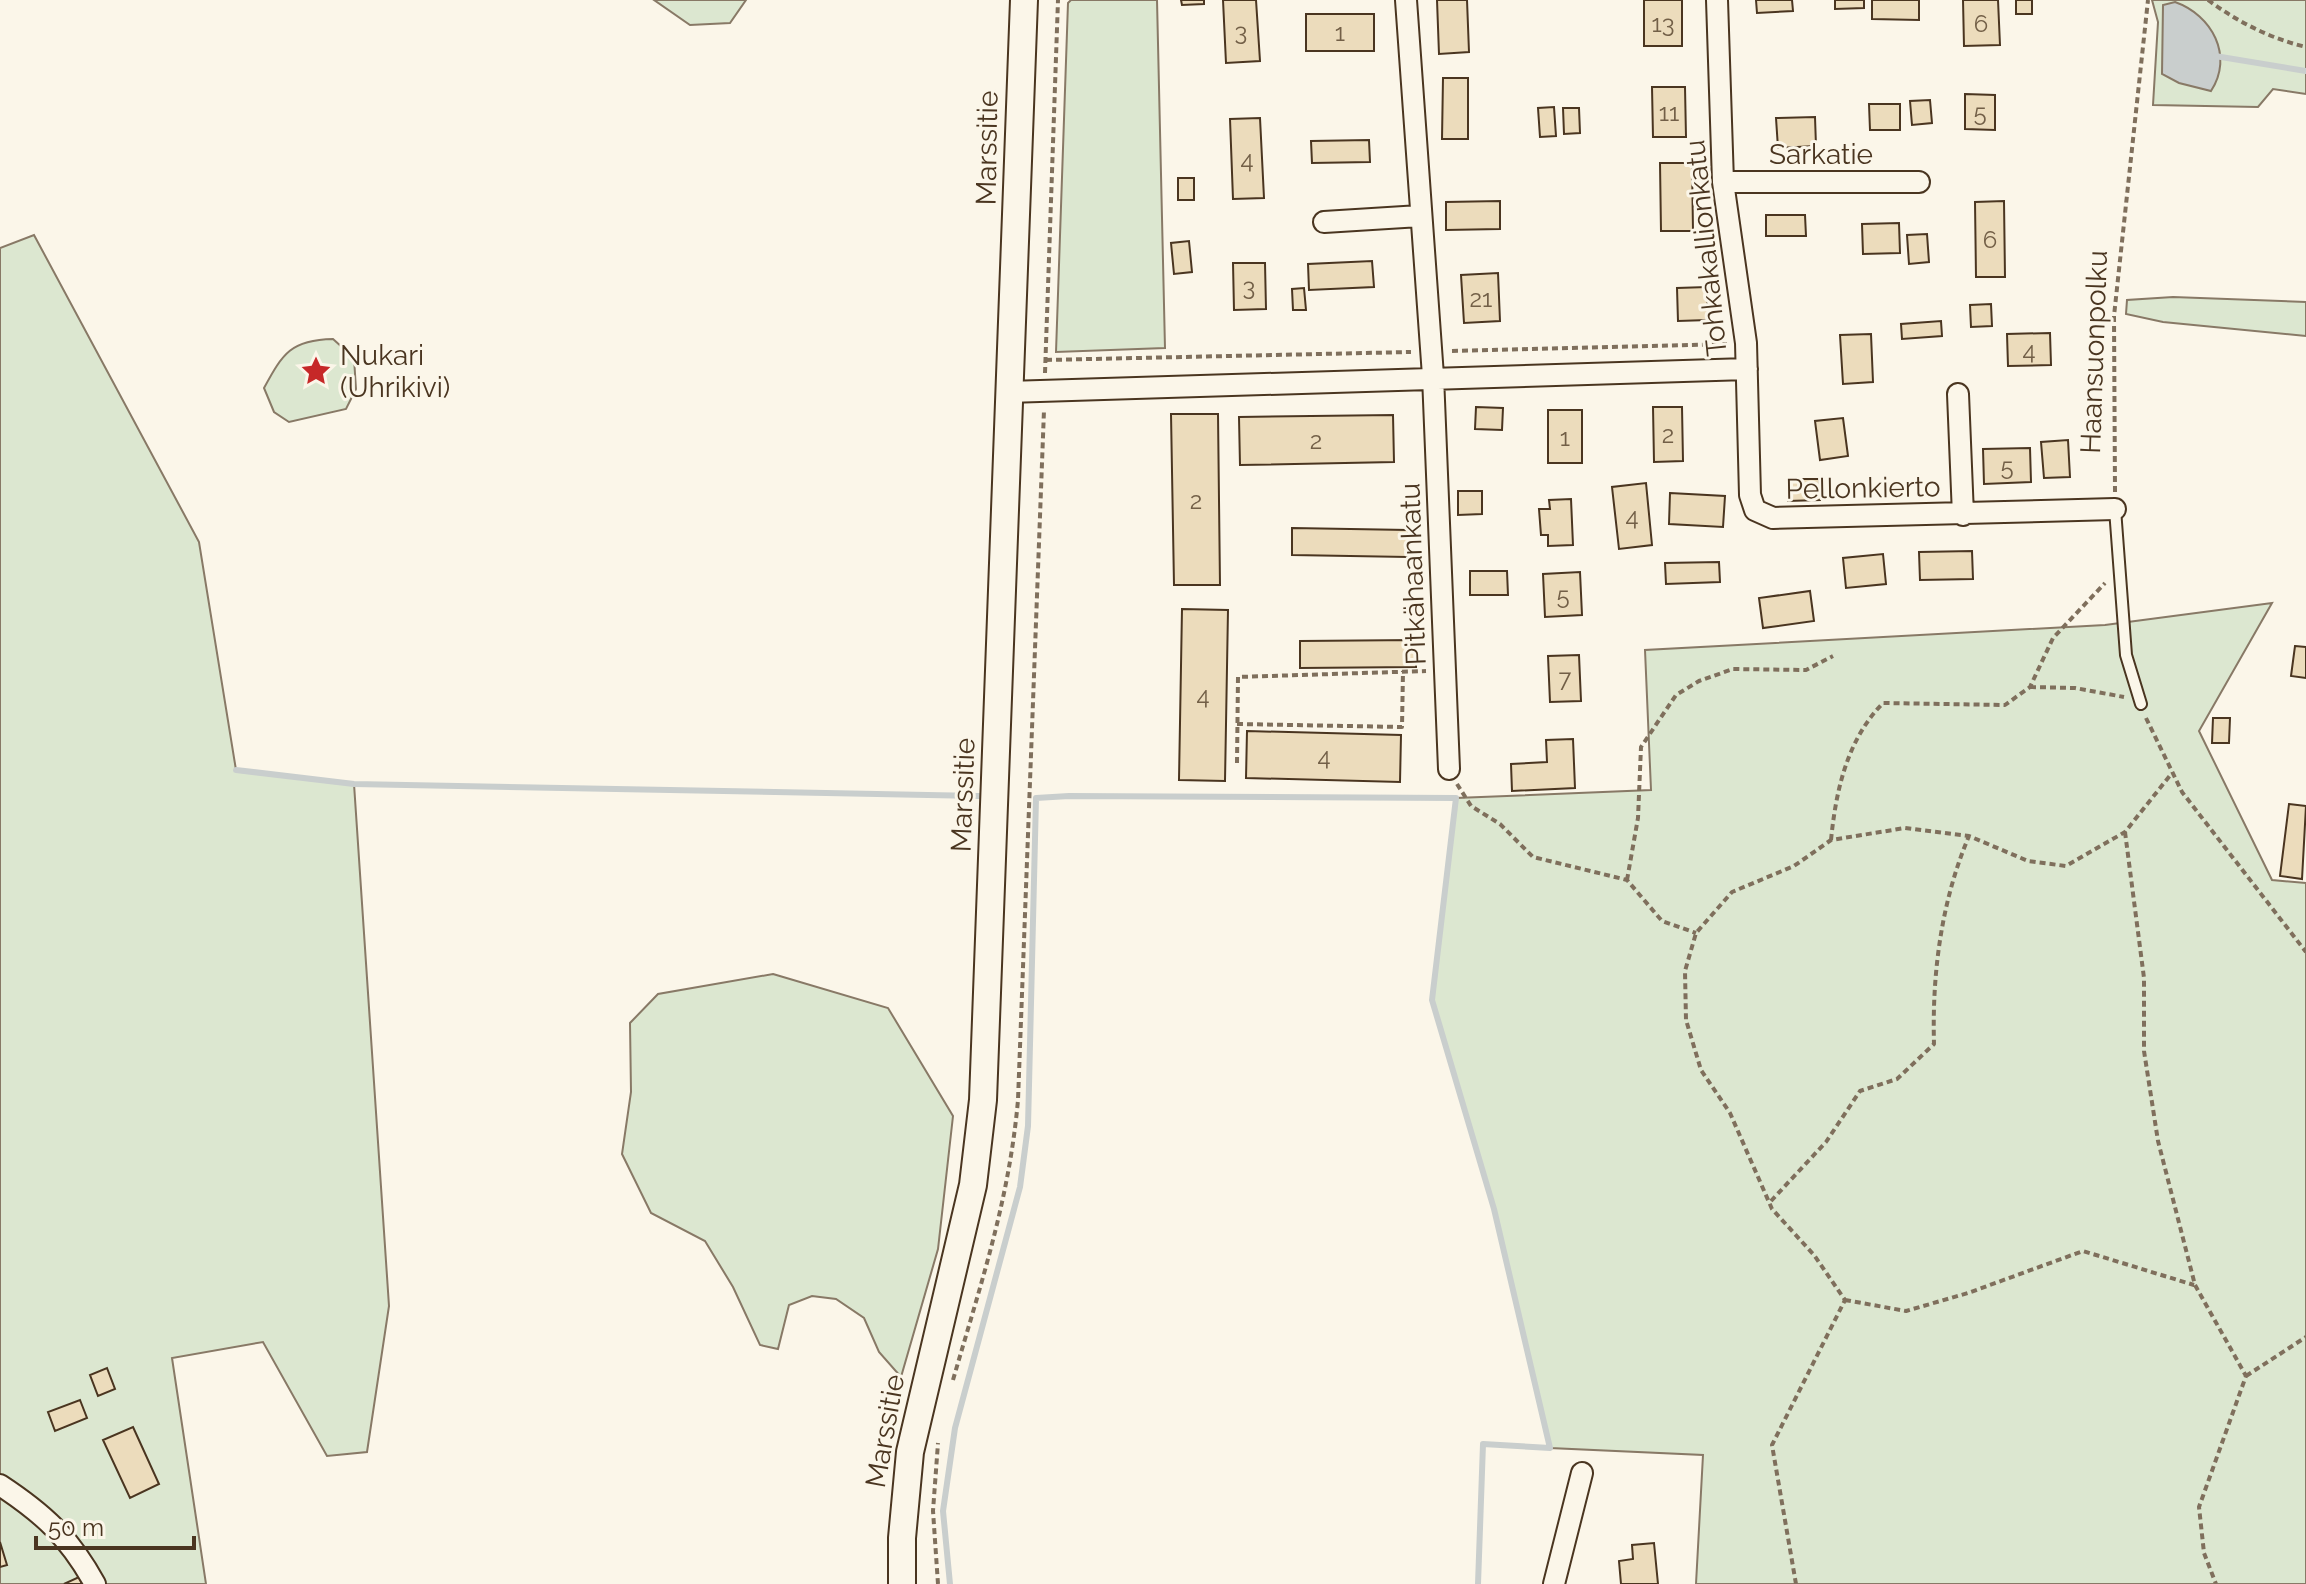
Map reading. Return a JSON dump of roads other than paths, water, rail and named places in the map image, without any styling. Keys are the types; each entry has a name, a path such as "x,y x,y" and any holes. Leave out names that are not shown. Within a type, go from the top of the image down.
{"main road":[{"name":"Marssitie","path":"902,1584 902,1538 910,1452 973,1185 983,1100 1028,4"}],"street":[{"path":"1406,0 1433,376"},
{"name":"Tohkakallionkatu","path":"1010,392 1433,376 1747,369 1723,182 1717,0"},
{"name":"Sarkatie","path":"1723,182 1919,182"},
{"path":"1324,222 1420,216"},
{"name":"Pellonkierto","path":"1747,369 1750,495 1755,510 1773,518 2115,509"},
{"name":"Pitkähaankatu","path":"1433,376 1449,769"},
{"path":"1958,394 1963,515"},
{"path":"1554,1584 1582,1473"},
{"path":"0,1485 46,1516 78,1553 95,1584"}],"lane":[{"path":"2115,509 2126,655 2141,704"}],"waterway":[{"path":"2215,56 2306,71"},
{"path":"236,770 354,784 979,796"},
{"path":"950,1584 943,1511 955,1428 1020,1187 1028,1126 1036,798 1069,796 1456,798 1432,1000 1494,1209 1550,1448 1483,1444 1478,1584"}],"place":[{"name":"Nukari (Uhrikivi)","path":"316,371"}]}
